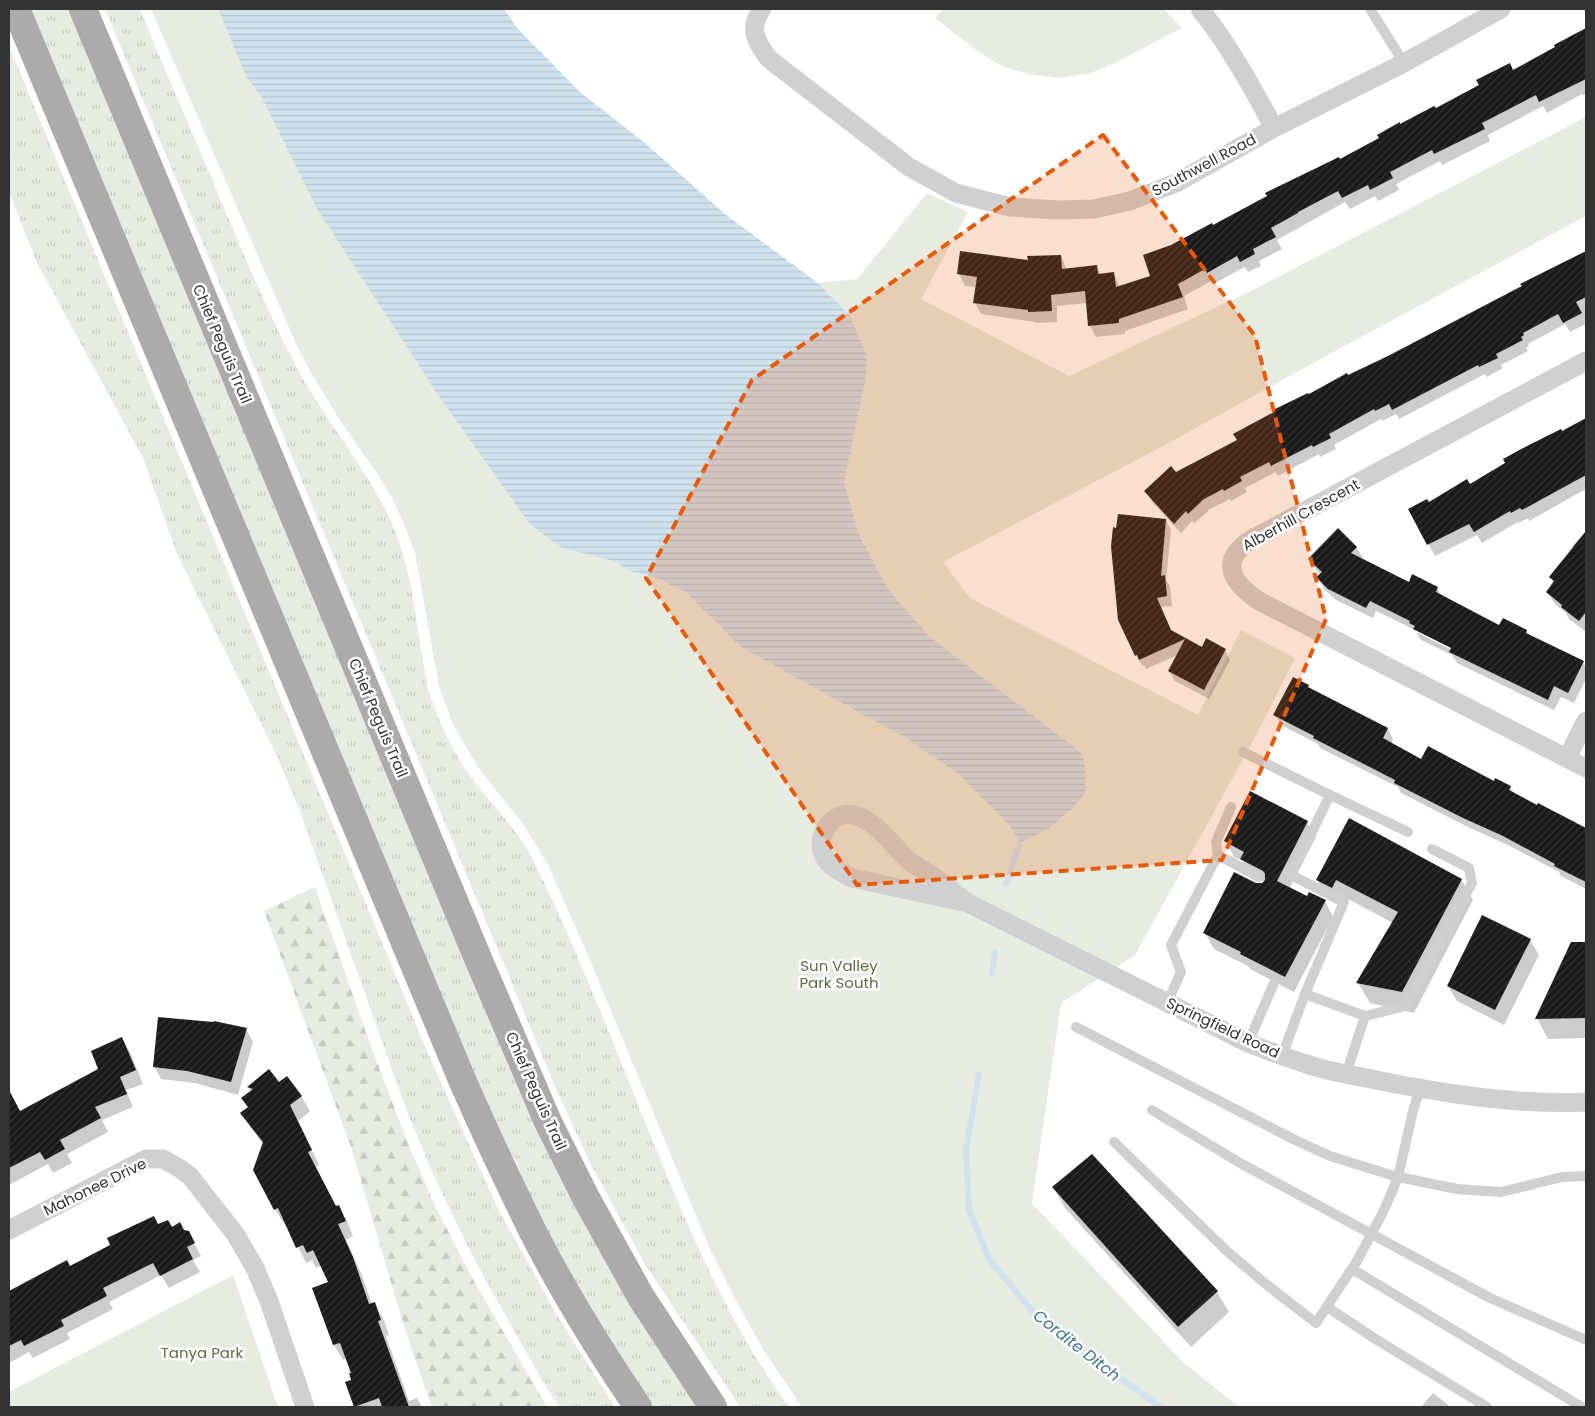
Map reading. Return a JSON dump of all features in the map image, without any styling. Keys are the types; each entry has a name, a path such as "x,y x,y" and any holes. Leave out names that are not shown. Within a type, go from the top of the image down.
{"main road":[{"path":"16,9 463,1082 533,1232 572,1302 614,1372 638,1407"},
{"name":"Chief Peguis Trail","path":"83,9 477,956 548,1122 586,1198 641,1297 713,1407"}],"street":[{"name":"Southwell Road","path":"762,9 754,26 758,45 769,59 909,167 956,193 1010,207 1058,210 1094,209 1130,202 1176,183 1274,128 1404,63 1501,9"},
{"path":"1200,9 1213,25 1274,128"},
{"name":"Alberhill Crescent","path":"1586,361 1252,539 1240,546 1233,555 1231,566 1234,579 1244,592 1259,601 1586,768"},
{"path":"1567,758 1586,721"},
{"name":"Springfield Road","path":"968,903 852,878 835,869 827,862 822,853 820,843 823,833 834,818 841,814 866,819 913,863 968,903 1248,1043 1282,1056 1346,1074 1478,1097 1546,1102 1586,1102"},
{"name":"Mahonee Drive","path":"9,1230 146,1159 163,1159 179,1168 190,1176 236,1235 255,1268 269,1301 305,1407"}],"lane":[{"path":"1370,9 1404,63"},
{"path":"1243,752 1408,832"},
{"path":"1282,1056 1304,994 1344,902 1290,875 1330,795"},
{"path":"1167,1003 1181,972 1171,945 1218,855 1216,842 1230,807"},
{"path":"1304,994 1364,1016 1406,1006 1472,883 1469,868 1432,849"},
{"path":"1218,855 1259,877"},
{"path":"1248,1043 1274,983"},
{"path":"1346,1074 1364,1016"},
{"path":"1076,1027 1297,1141 1330,1156 1398,1177 1457,1189 1501,1192 1562,1177 1586,1176"},
{"path":"1114,1142 1230,1253 1316,1323 1352,1269 1371,1235 1398,1177 1420,1088"},
{"path":"1152,1110 1240,1163 1300,1194 1371,1235 1490,1298 1586,1340"},
{"path":"1352,1269 1580,1407"},
{"path":"1327,1307 1487,1407"}],"highlighted area":[{"path":"1103,135 1255,336 1326,619 1222,860 857,885 646,578 752,380"}],"green space":[{"path":"30,9 70,9 484,999 699,1407 653,1407 605,1334 575,1283 526,1190 517,1163 508,1152 458,1038"},
{"path":"105,9 140,9 246,260 285,345 308,387 362,469 386,511 396,533 405,563 412,593 427,684 441,724 465,769 517,834 530,854 582,968 698,1247 749,1345 789,1407 740,1407 646,1266 590,1163 556,1089"},
{"name":"Sun Valley Park South","path":"151,9 218,9 246,76 262,98 318,211 436,392 530,525 562,548 614,561 629,571 654,577 684,591 741,647 909,740 958,774 1009,825 1020,843 1047,830 1072,809 1082,753 929,636 888,589 858,531 844,482 865,383 849,315 818,283 857,279 927,193 968,212 921,299 1069,376 1251,291 1586,117 1586,216 1163,446 943,562 970,598 1198,715 1241,630 1295,658 1252,743 1135,955 1061,1003 1032,1203 1184,1363 1239,1407 802,1407 764,1351 709,1247 587,953 548,865 523,824 480,770 454,727 439,686 415,553 406,529 393,500 379,476 341,422 297,346"},
{"path":"943,9 1164,9 1182,28 1115,63 1088,74 1058,78 1028,74 1002,66 977,51 935,18"},
{"path":"9,46 430,1058 499,1211 560,1320 615,1407 559,1407 490,1288 434,1176 408,1114 298,806 275,752 177,554 143,458 37,263 9,192"},
{"path":"315,887 370,1044 407,1141 436,1208 475,1283 547,1407 432,1407 406,1333 351,1147 264,911"},
{"name":"Tanya Park","path":"233,1275 278,1407 9,1407 9,1392"}],"water":[{"path":"218,9 504,9 517,28 580,92 646,144 726,215 818,283 849,315 867,355 865,383 844,482 859,534 888,589 929,636 1082,753 1086,772 1085,793 1072,809 1047,830 1020,843 1009,825 958,774 909,740 741,647 684,591 654,577 629,571 614,561 562,548 530,525 436,392 318,211 262,98 246,76"}],"building":[{"path":"1586,28 1586,79 1539,102 1536,95 1482,123 1485,129 1434,154 1432,150 1390,172 1393,178 1370,190 1368,185 1342,198 1338,191 1271,228 1276,237 1253,249 1255,254 1240,262 1237,256 1207,273 1205,269 1178,284 1183,297 1119,319 1119,323 1088,326 1085,291 1051,295 1052,311 1028,312 1028,310 973,303 977,277 957,274 960,251 1028,260 1027,256 1061,255 1062,269 1097,265 1098,274 1114,272 1116,287 1150,276 1143,255 1171,245 1212,223 1213,225 1267,196 1265,193 1339,157 1340,159 1379,138 1377,135 1400,122 1400,124 1434,106 1436,108 1479,85 1476,80 1510,63 1513,70"},
{"path":"1586,251 1586,297 1576,302 1582,313 1563,323 1558,314 1523,333 1524,335 1521,337 1523,340 1496,354 1498,358 1479,367 1478,365 1392,410 1389,404 1375,411 1374,409 1329,434 1331,438 1313,447 1312,445 1271,466 1269,462 1240,477 1242,481 1204,499 1188,514 1186,511 1174,524 1144,491 1171,466 1176,472 1237,440 1233,434 1274,412 1273,410 1309,394 1347,373 1348,375 1388,356 1522,286 1520,284"},
{"path":"1586,418 1586,475 1522,510 1520,508 1511,513 1510,511 1474,532 1469,524 1427,545 1408,509 1427,499 1429,502 1467,479 1470,484 1505,463 1503,459"},
{"path":"1118,514 1166,519 1161,576 1165,575 1167,596 1157,598 1171,630 1202,647 1206,638 1226,649 1204,690 1168,671 1185,639 1139,660 1137,655 1135,656 1118,620 1111,546 1113,527 1116,528"},
{"path":"1338,528 1357,547 1351,553 1409,582 1412,574 1438,587 1436,592 1499,625 1503,618 1527,630 1526,633 1584,661 1568,693 1554,686 1548,700 1449,652 1451,648 1413,629 1415,626 1409,623 1410,621 1370,601 1366,608 1328,589 1316,577 1322,572 1308,559"},
{"path":"1586,531 1586,612 1579,621 1546,592 1554,581 1549,577"},
{"path":"1293,677 1309,685 1308,687 1388,728 1383,738 1421,759 1428,746 1494,781 1495,778 1511,786 1509,790 1586,828 1586,882 1554,866 1555,864 1503,836 1394,783 1395,780 1273,715"},
{"path":"1250,791 1308,821 1277,881 1307,896 1309,892 1326,900 1285,977 1203,933 1234,872 1256,883 1262,883 1265,880 1263,871 1240,859 1244,852 1224,841"},
{"path":"1349,818 1462,879 1402,992 1356,983 1398,912 1336,880 1332,888 1316,880"},
{"path":"1482,915 1531,939 1495,1010 1447,986"},
{"path":"1571,942 1586,942 1586,1018 1535,1019"},
{"path":"158,1017 214,1021 247,1028 231,1082 187,1071 153,1067"},
{"path":"122,1037 136,1070 120,1077 127,1094 95,1107 101,1118 60,1140 65,1149 45,1160 40,1152 9,1168 9,1090 20,1111 98,1069 91,1051"},
{"path":"269,1069 279,1082 287,1076 302,1096 290,1105 312,1150 308,1152 336,1206 339,1205 346,1221 338,1224 353,1257 369,1304 375,1302 381,1320 378,1321 409,1407 382,1407 379,1398 354,1407 345,1382 351,1380 349,1373 351,1373 340,1343 333,1345 312,1288 328,1282 313,1250 307,1253 303,1245 296,1248 278,1208 274,1210 253,1170 263,1142 240,1113 248,1107 241,1098 253,1089 247,1087"},
{"path":"1092,1154 1218,1291 1178,1327 1052,1187"},
{"path":"154,1216 158,1224 168,1220 172,1227 180,1222 184,1230 189,1231 195,1243 187,1247 193,1259 160,1276 153,1263 103,1288 107,1296 61,1320 64,1326 24,1346 21,1340 9,1346 9,1291 67,1260 70,1266 110,1245 107,1238"}],"waterway":[{"name":"Cordite Ditch","path":"1006,884 1020,843"},
{"name":"Cordite Ditch","path":"992,974 995,952"},
{"name":"Cordite Ditch","path":"979,1074 966,1150 969,1210 989,1259 1039,1319 1160,1407"}]}
